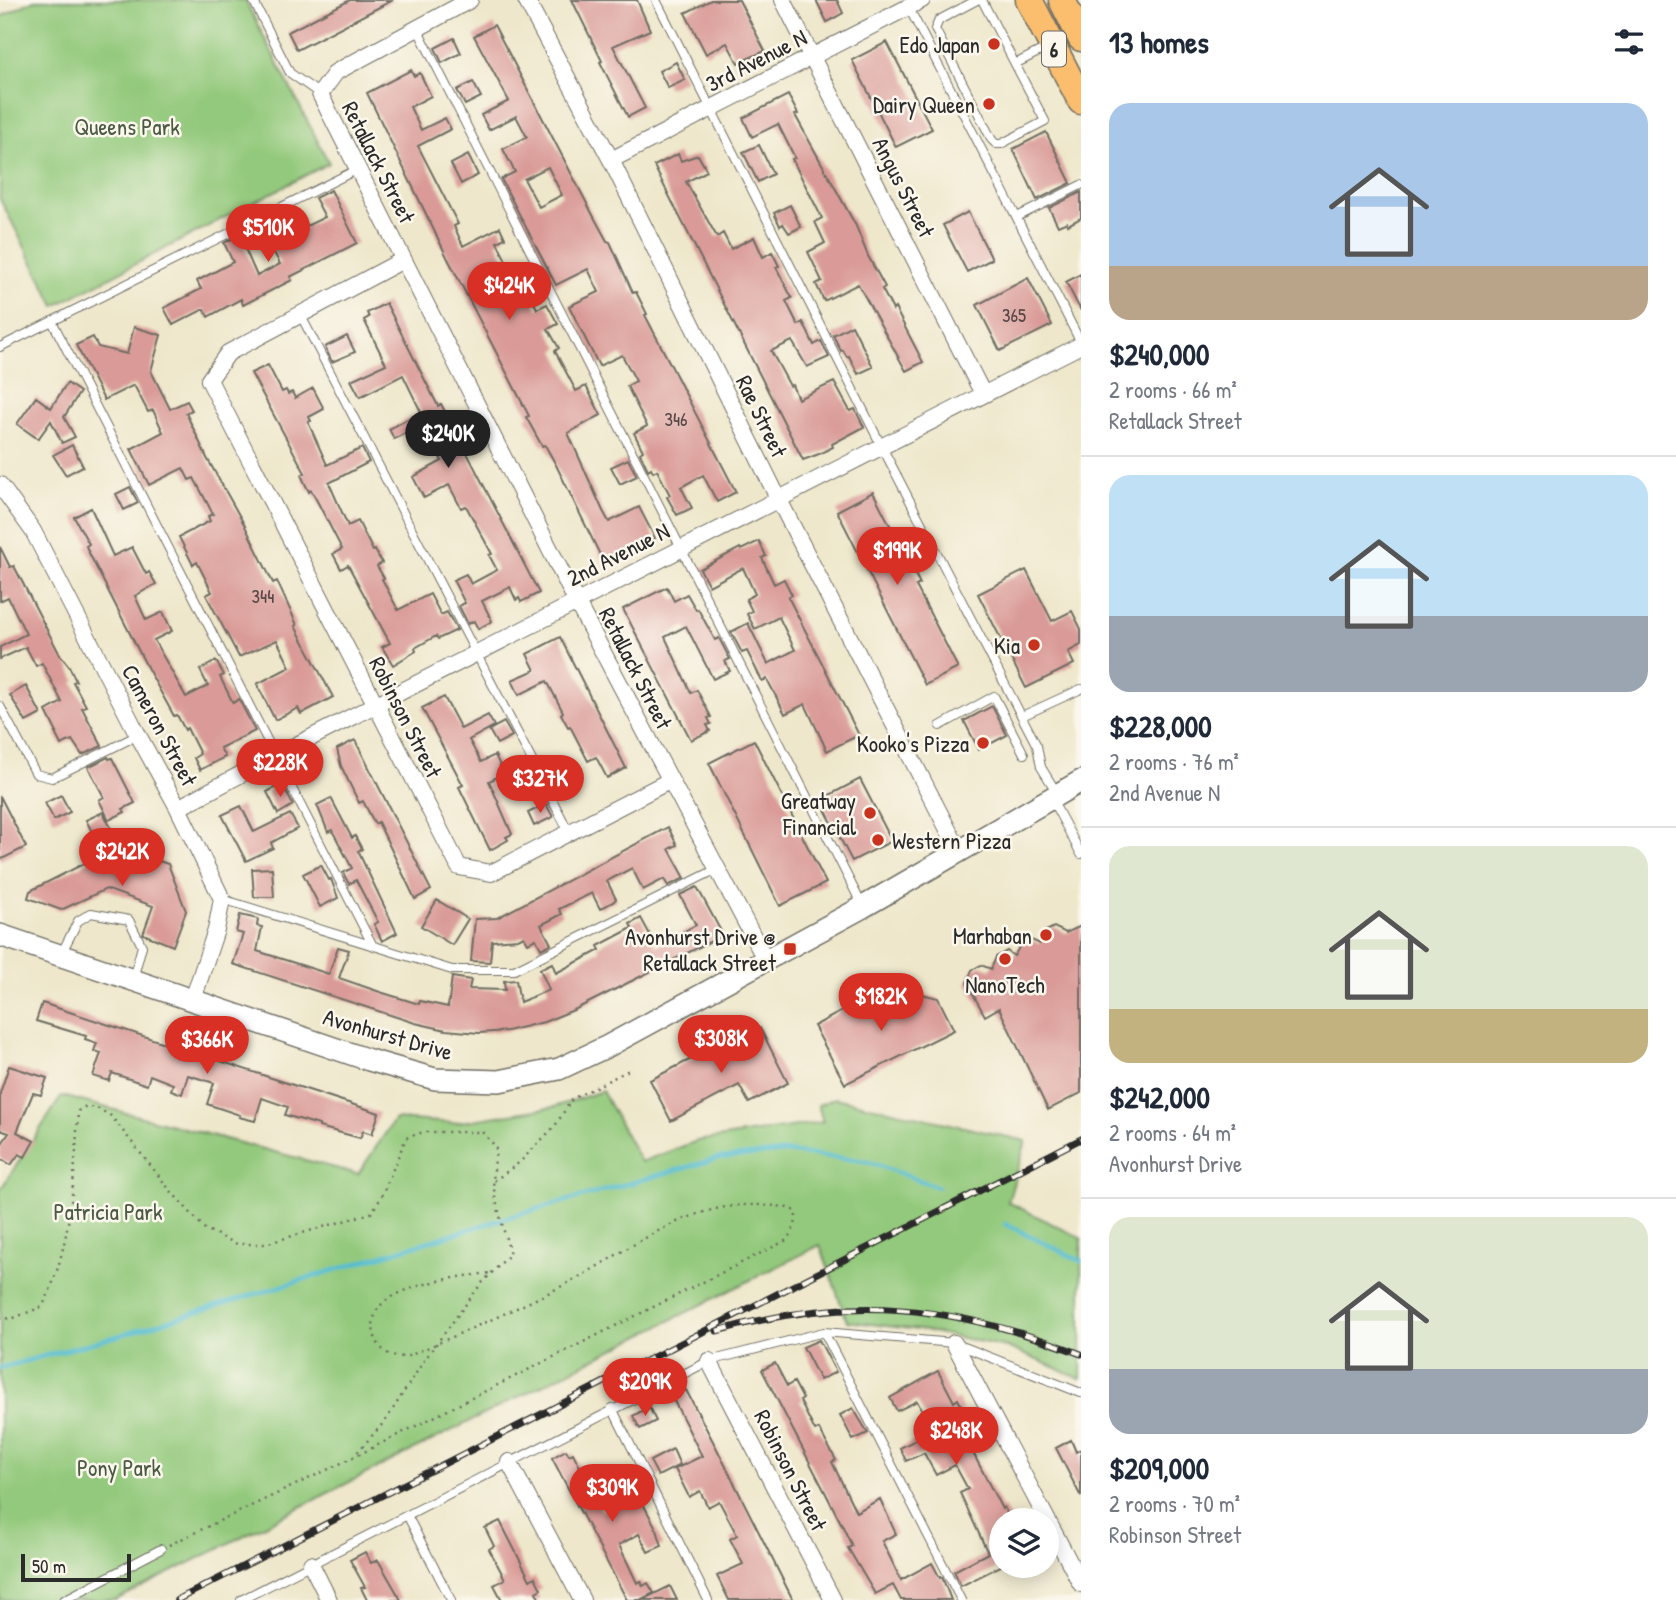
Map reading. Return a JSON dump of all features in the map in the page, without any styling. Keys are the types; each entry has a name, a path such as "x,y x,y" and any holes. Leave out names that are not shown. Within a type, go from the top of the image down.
{"main road":[{"name":"6","path":"1029,0 1081,101"},
{"name":"6","path":"1062,0 1081,38"}],"street":[{"path":"320,94 336,72 470,0"},
{"name":"Rae Street","path":"526,0 611,160 778,499 958,851"},
{"name":"Angus Street","path":"783,0 983,394"},
{"name":"3rd Avenue N","path":"611,160 812,57 912,2"},
{"name":"Retallack Street","path":"320,94 576,601 765,959"},
{"path":"300,314 403,260"},
{"name":"Robinson Street","path":"300,314 228,353 209,380 458,867 491,873 669,781"},
{"name":"2nd Avenue N","path":"178,808 576,601 1081,344"},
{"name":"Cameron Street","path":"0,485 33,531 178,808 222,899"},
{"name":"Avonhurst Drive","path":"0,935 369,1060 435,1079 499,1081 559,1069 608,1046 863,907 1081,780"},
{"path":"193,999 216,930 222,899"},
{"path":"954,1343 1081,1584"},
{"name":"Robinson Street","path":"709,1361 833,1600"},
{"path":"509,1462 582,1600"},
{"path":"311,1564 329,1600"}],"lane":[{"path":"253,0 290,73 320,94"},
{"path":"656,0 881,446 1037,746 1041,767 1081,854"},
{"path":"980,0 1015,64 1045,121 1001,144 996,144 935,29 939,20 980,0"},
{"path":"912,2 1081,344"},
{"path":"418,28 863,907"},
{"path":"1015,64 1052,45"},
{"path":"0,347 358,169"},
{"path":"1017,217 1081,185"},
{"path":"300,314 570,834"},
{"path":"52,321 372,944"},
{"path":"1022,716 1081,688"},
{"path":"940,726 994,696 1024,754"},
{"path":"0,706 36,774 52,778 138,735"},
{"path":"222,899 452,970 514,970 718,869"},
{"path":"60,955 78,921 91,913 129,920 142,946 133,979"},
{"path":"824,1332 961,1600"},
{"path":"241,1600 612,1408 709,1361 824,1332 954,1343 1081,1393"},
{"path":"612,1408 708,1600"},
{"path":"407,1515 451,1600"},
{"path":"64,1600 161,1549"}],"path":[{"path":"493,1181 520,1162 546,1135 572,1099 629,1070"},
{"path":"0,1317 11,1319 41,1307 52,1287 65,1230 78,1111 86,1106 111,1116 170,1190 205,1228 237,1244 265,1244 371,1213 381,1198 406,1138 423,1132 482,1132 496,1147 493,1181 495,1197 510,1254 438,1343 386,1420 352,1458"},
{"path":"161,1549 352,1458 785,1241 797,1220 795,1212 785,1206 744,1205 708,1211 671,1223 568,1283 410,1356 395,1357 382,1349 372,1324 375,1311 385,1302 408,1291 492,1273"}],"green space":[{"name":"Queens Park","path":"34,0 245,0 329,163 55,306 0,199 0,17"},
{"path":"602,1091 641,1162 697,1141 823,1122 818,1105 835,1098 1026,1141 1008,1202 1081,1238 1081,1379 1007,1347 927,1331 847,1321 820,1245 116,1600 0,1600 0,1190 62,1096 358,1174 395,1119 454,1123 554,1107"}],"building":[{"path":"350,0 393,0 297,50 288,32"},
{"path":"572,0 637,0 650,30 613,46 645,108 628,117"},
{"path":"711,0 739,0 765,51 738,63 727,43 706,54 685,13"},
{"path":"816,0 837,0 843,13 827,22"},
{"path":"494,25 595,219 610,242 633,293 636,292 647,314 645,315 736,492 717,502 703,475 681,487 692,508 677,515 657,470 648,470 634,433 647,426 627,386 636,381 622,355 599,366 569,306 599,292 588,269 556,285 501,179 515,172 503,149 527,137 516,116 489,130 481,115 509,101 474,36","holes":["548,167 562,195 539,207 524,179"]},
{"path":"454,38 461,53 442,63 435,48"},
{"path":"887,42 932,129 896,147 852,60"},
{"path":"676,62 685,80 668,88 659,71"},
{"path":"411,70 414,76 420,73 431,96 410,107 421,130 445,118 451,129 418,146 458,224 454,226 463,246 500,227 505,238 497,242 519,288 526,285 537,309 547,304 558,324 548,329 559,348 555,351 576,391 586,386 601,415 568,433 603,511 609,522 639,507 655,538 604,563 556,465 526,417 529,416 367,93"},
{"path":"473,82 481,97 465,105 457,90"},
{"path":"788,95 798,114 795,115 856,226 885,287 882,289 923,362 906,371 858,284 824,301 816,284 822,281 808,252 825,243 815,222 822,218 792,159 795,158 778,124 752,137 743,118"},
{"path":"1046,132 1071,183 1037,200 1013,149"},
{"path":"759,145 773,174 758,182 743,152"},
{"path":"678,154 681,161 698,155 707,171 686,182 717,237 723,233 731,249 754,237 763,257 772,252 779,266 776,267 792,298 786,301 798,325 803,322 814,345 821,341 829,357 807,367 792,341 771,351 798,399 834,382 850,411 855,409 864,427 819,454 803,460 654,166"},
{"path":"468,155 478,175 461,184 451,164"},
{"path":"331,190 357,243 290,277 292,280 243,305 241,299 208,317 204,309 173,325 164,308 201,289 197,281 233,262 224,243 239,235 257,276 280,264 268,241 325,217 315,198"},
{"path":"1081,192 1081,218 1068,225 1067,222 1058,226 1049,208"},
{"path":"790,205 801,227 789,233 783,224 780,226 774,213"},
{"path":"968,212 992,259 967,272 943,225"},
{"path":"1081,274 1081,311 1066,282"},
{"path":"1028,278 1052,325 1000,351 977,305"},
{"path":"386,303 438,406 441,404 451,423 448,424 461,451 465,449 539,593 521,602 519,598 516,600 510,587 482,601 492,621 478,629 474,621 468,624 459,606 465,603 453,580 466,574 471,584 497,570 489,555 492,554 466,506 461,508 449,485 424,498 413,477 442,461 428,434 420,438 415,428 394,439 389,429 421,412 403,375 360,397 351,380 386,364 364,320 369,317 367,313"},
{"path":"852,325 873,367 858,374 849,356 841,351 833,335"},
{"path":"134,327 161,335 151,371 170,409 187,401 192,410 186,413 207,458 273,583 277,581 297,625 295,626 333,697 301,714 298,708 275,720 257,684 290,667 277,640 239,657 206,595 212,592 197,562 193,565 179,537 210,521 208,516 213,514 194,478 189,480 183,468 149,485 131,449 163,432 153,410 148,412 134,385 104,400 76,345 93,337 98,347 127,354"},
{"path":"347,336 355,352 332,362 325,347"},
{"path":"268,365 282,392 292,392 295,398 313,388 324,409 309,417 311,421 308,422 327,465 362,448 369,462 329,483 348,526 358,521 373,551 375,550 382,563 377,566 398,610 430,594 441,615 447,612 457,630 438,639 436,636 393,665 382,647 390,643 348,565 341,569 333,554 342,549 311,490 309,492 301,475 305,473 251,373"},
{"path":"67,383 80,392 64,417 75,437 62,443 51,421 38,439 17,424 36,397 51,408"},
{"path":"72,445 83,466 66,475 53,455"},
{"path":"628,459 637,476 620,484 611,467"},
{"path":"130,487 138,503 124,510 116,494"},
{"path":"873,492 920,584 916,586 958,668 925,685 837,511"},
{"path":"91,508 113,556 132,547 146,574 149,572 156,584 135,596 146,620 163,612 172,631 154,640 186,697 208,686 200,670 216,661 224,675 220,677 233,703 239,699 255,731 220,748 225,757 200,770 194,758 200,754 187,728 185,730 177,715 174,716 86,546 89,544 74,517"},
{"path":"759,541 766,556 762,558 774,584 784,579 792,595 788,597 859,735 827,751 805,704 785,714 767,679 762,681 747,651 742,653 731,632 748,623 768,664 795,650 779,617 755,629 747,614 752,611 746,599 755,594 743,568 709,586 700,569"},
{"path":"0,547 10,567 14,566 60,655 69,666 76,681 73,682 86,706 82,708 102,746 82,755 72,740 61,745 46,711 62,702 42,663 36,666 26,647 0,659 0,647 26,634 8,597 0,601"},
{"path":"1026,570 1052,621 1072,611 1081,629 1081,645 1068,652 1074,664 1026,688 978,594"},
{"path":"667,587 674,601 687,594 715,640 719,638 730,659 725,661 730,671 713,679 686,626 665,637 691,693 697,690 711,717 708,718 711,724 707,725 710,731 691,740 623,609"},
{"path":"560,637 626,768 607,778 596,757 588,761 561,714 563,712 547,681 519,695 512,680 535,670 527,654"},
{"path":"26,686 41,714 26,722 10,695"},
{"path":"444,697 461,729 488,715 494,726 469,740 481,762 495,755 504,774 489,781 512,834 506,837 508,840 490,850 459,787 463,785 422,708"},
{"path":"992,706 1007,735 979,750 964,721"},
{"path":"504,722 512,736 497,744 489,730"},
{"path":"355,740 431,890 415,899 378,822 375,824 363,801 359,803 341,766 337,749"},
{"path":"754,740 826,883 780,906 709,763"},
{"path":"108,757 112,758 135,803 109,820 99,800 104,797 88,767"},
{"path":"860,779 892,841 852,861 820,800"},
{"path":"282,784 293,805 278,814 267,792"},
{"path":"61,795 70,812 54,820 45,803"},
{"path":"0,796 26,847 0,860"},
{"path":"331,798 352,838 355,836 362,849 358,851 397,933 382,941 374,924 378,922 356,880 349,884 343,873 352,868 332,830 328,832 317,805"},
{"path":"546,804 553,817 534,826 528,813"},
{"path":"241,806 254,832 290,814 298,828 271,843 273,848 246,861 222,815"},
{"path":"103,812 111,828 94,836 86,820"},
{"path":"668,827 677,845 669,849 685,878 668,886 664,879 643,890 632,868 607,881 616,899 613,902 600,909 592,893 559,909 562,914 541,925 551,944 541,949 536,939 528,943 524,936 492,941 490,962 471,961 475,919 497,918"},
{"path":"96,840 168,864 186,911 173,946 143,934 153,906 106,889 61,910 28,898 30,891 103,854"},
{"path":"321,865 329,880 331,879 338,898 320,907 303,874"},
{"path":"272,868 274,897 254,897 252,869"},
{"path":"697,887 723,935 576,1009 544,1022 507,1031 479,1033 446,1030 415,1023 233,964 243,934 236,932 240,915 258,919 257,926 262,927 257,951 329,974 338,947 349,950 339,978 380,992 419,1004 420,1001 448,1007 452,977 471,980 469,989 505,990 504,981 516,980 520,1002 549,990 540,969 552,963 556,973 600,950 598,946 632,928 630,924 641,918 656,946 696,925 680,895"},
{"path":"437,900 468,919 452,945 421,926"},
{"path":"1081,926 1081,1093 1048,1110 999,1008 985,1016 967,983 972,970 981,965 991,969 996,957 1007,951 1014,956 1021,944 1029,939 1040,944 1044,932 1054,927 1066,933"},
{"path":"922,994 938,998 954,1030 845,1084 814,1026 857,1003 873,1009 900,995 912,999"},
{"path":"42,1003 379,1113 372,1134 363,1131 360,1138 319,1127 285,1115 288,1107 262,1098 255,1121 239,1117 240,1115 207,1104 214,1083 188,1075 182,1094 171,1090 173,1084 150,1075 147,1085 112,1073 109,1081 93,1076 101,1053 94,1051 97,1043 85,1039 86,1036 36,1021"},
{"path":"760,1028 788,1083 749,1103 739,1085 671,1121 650,1080"},
{"path":"9,1066 47,1078 41,1095 33,1093 17,1132 34,1141 25,1157 19,1154 11,1165 0,1158 0,1146 9,1133 0,1130 0,1093"},
{"path":"819,1340 836,1372 820,1380 803,1347"},
{"path":"775,1363 787,1386 794,1382 815,1431 819,1429 836,1460 832,1462 856,1512 880,1499 896,1534 882,1541 901,1580 932,1563 940,1578 942,1577 951,1600 901,1600 893,1585 875,1594 848,1548 852,1546 842,1525 762,1370"},
{"path":"938,1371 954,1402 958,1399 963,1409 959,1411 961,1415 955,1418 1001,1508 989,1508 989,1572 961,1586 954,1571 988,1553 960,1493 968,1489 955,1465 936,1475 924,1453 906,1461 900,1448 933,1431 917,1401 897,1411 890,1398"},
{"path":"686,1390 793,1600 729,1600 717,1576 743,1564 730,1539 737,1535 719,1501 708,1507 700,1491 689,1497 675,1469 702,1456 672,1397"},
{"path":"649,1407 656,1421 640,1429 633,1416"},
{"path":"853,1408 868,1433 853,1440 840,1415"},
{"path":"1071,1440 1076,1452 1081,1449 1081,1497 1056,1448"},
{"path":"673,1449 680,1465 658,1476 650,1461"},
{"path":"566,1450 569,1455 573,1453 602,1511 625,1499 623,1495 639,1486 645,1498 641,1500 662,1546 648,1552 639,1534 619,1545 637,1583 641,1581 643,1586 648,1583 654,1593 640,1600 627,1600 552,1458"},
{"path":"500,1521 530,1580 535,1577 541,1589 536,1592 540,1600 502,1600 494,1585 505,1579 489,1549 494,1546 485,1528"},
{"path":"365,1552 371,1563 378,1560 401,1600 367,1600 361,1588 365,1587 350,1560"},
{"path":"670,1586 677,1600 642,1600"}],"waterway":[{"path":"0,1368 121,1335 509,1217 720,1158 786,1152 866,1161 938,1187"},
{"path":"1005,1224 1081,1261"}],"railway":[{"path":"177,1600 1081,1139"},
{"path":"717,1331 765,1319 812,1312 901,1310 989,1324 1081,1354"}],"place":[{"name":"Edo Japan","path":"994,44"},
{"name":"Dairy Queen","path":"989,104"},
{"name":"Kia","path":"1034,645"},
{"name":"Kooko's Pizza","path":"983,743"},
{"name":"Greatway Financial","path":"870,813"},
{"name":"Western Pizza","path":"878,840"},
{"name":"Marhaban","path":"1046,935"},
{"name":"Avonhurst Drive @ Retallack Street","path":"790,949"},
{"name":"NanoTech","path":"1005,959"}],"park label":[{"name":"Patricia Park","path":"108,1211"},
{"name":"Pony Park","path":"119,1467"}]}
